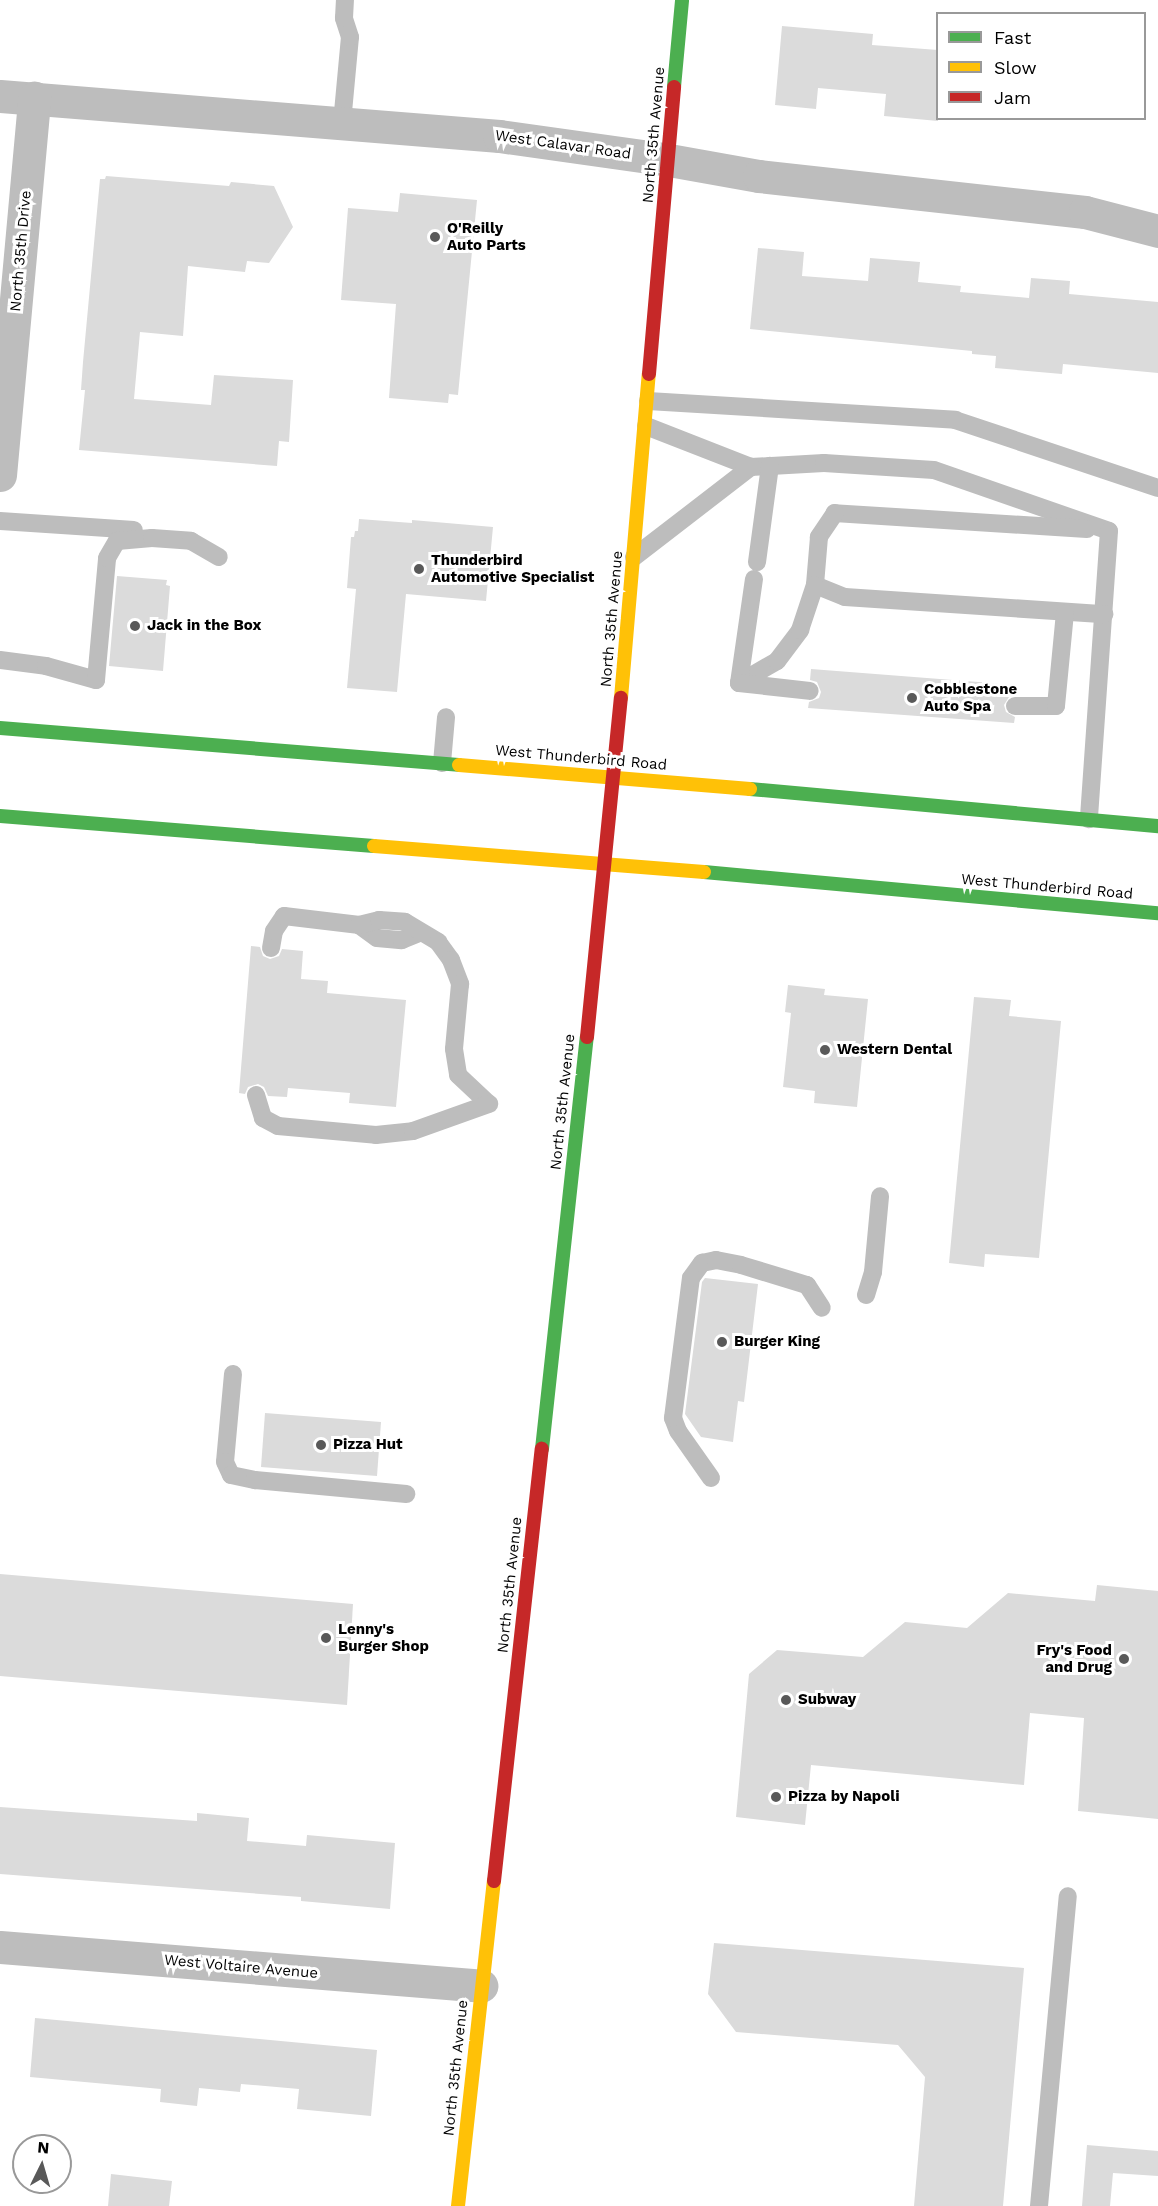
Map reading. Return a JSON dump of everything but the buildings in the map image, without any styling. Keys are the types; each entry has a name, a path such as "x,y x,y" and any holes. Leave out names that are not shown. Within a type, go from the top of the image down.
{"main road":[{"name":"North 35th Avenue","path":"458,2206 615,777 682,0"},
{"name":"West Thunderbird Road","path":"0,728 615,777 1158,826"},
{"name":"West Thunderbird Road","path":"0,816 1158,913"}],"street":[{"name":"West Calavar Road","path":"0,96 499,136 669,160 759,176 1085,212 1158,231"},
{"name":"North 35th Drive","path":"0,475 34,98"},
{"name":"West Voltaire Avenue","path":"0,1947 481,1986"}],"lane":[{"path":"342,123 350,37 344,18 345,0"},
{"path":"648,401 955,420 1158,488"},
{"path":"646,426 751,467 824,463 934,470 1110,531"},
{"path":"740,683 770,466"},
{"path":"634,557 751,467"},
{"path":"740,683 777,661 800,630 815,585 819,537 835,513 1110,531"},
{"path":"0,521 195,534 218,548 219,557 191,541 152,538 117,541 107,558 96,681 46,666 0,660"},
{"path":"1089,819 1110,531"},
{"path":"815,585 845,597 1104,614"},
{"path":"1015,706 1056,706 1065,613"},
{"path":"740,683 810,691"},
{"path":"442,763 446,717"},
{"path":"256,1095 263,1118 278,1126 376,1135 413,1131 489,1104 458,1075 454,1049 460,984 451,960 438,942 419,933 405,922 379,920 359,925 284,916 274,931 271,948"},
{"path":"866,1295 873,1272 880,1196"},
{"path":"711,1478 678,1431 673,1418 691,1278 702,1263 716,1260 741,1264 807,1285 822,1308"},
{"path":"233,1374 225,1462 231,1475 266,1482 406,1494"},
{"path":"1039,2206 1068,1896"}],"traffic: fast":[{"path":"674,87 682,0"},
{"path":"0,728 459,765"},
{"path":"750,789 1158,826"},
{"path":"0,816 374,846"},
{"path":"704,872 1158,913"},
{"path":"542,1449 587,1037"}],"traffic: slow":[{"path":"621,698 649,374"},
{"path":"459,765 750,789"},
{"path":"374,846 704,872"},
{"path":"458,2206 494,1881"}],"traffic: jam":[{"path":"649,374 674,87"},
{"path":"587,1037 621,698"},
{"path":"494,1881 542,1449"}],"place":[{"name":"O'Reilly Auto Parts","path":"435,237"},
{"name":"Thunderbird Automotive Specialist","path":"419,569"},
{"name":"Jack in the Box","path":"135,626"},
{"name":"Cobblestone Auto Spa","path":"912,698"},
{"name":"Western Dental","path":"825,1050"},
{"name":"Burger King","path":"722,1342"},
{"name":"Pizza Hut","path":"321,1445"},
{"name":"Lenny's Burger Shop","path":"326,1638"},
{"name":"Fry's Food and Drug","path":"1124,1659"},
{"name":"Subway","path":"786,1700"},
{"name":"Pizza by Napoli","path":"776,1797"}]}
